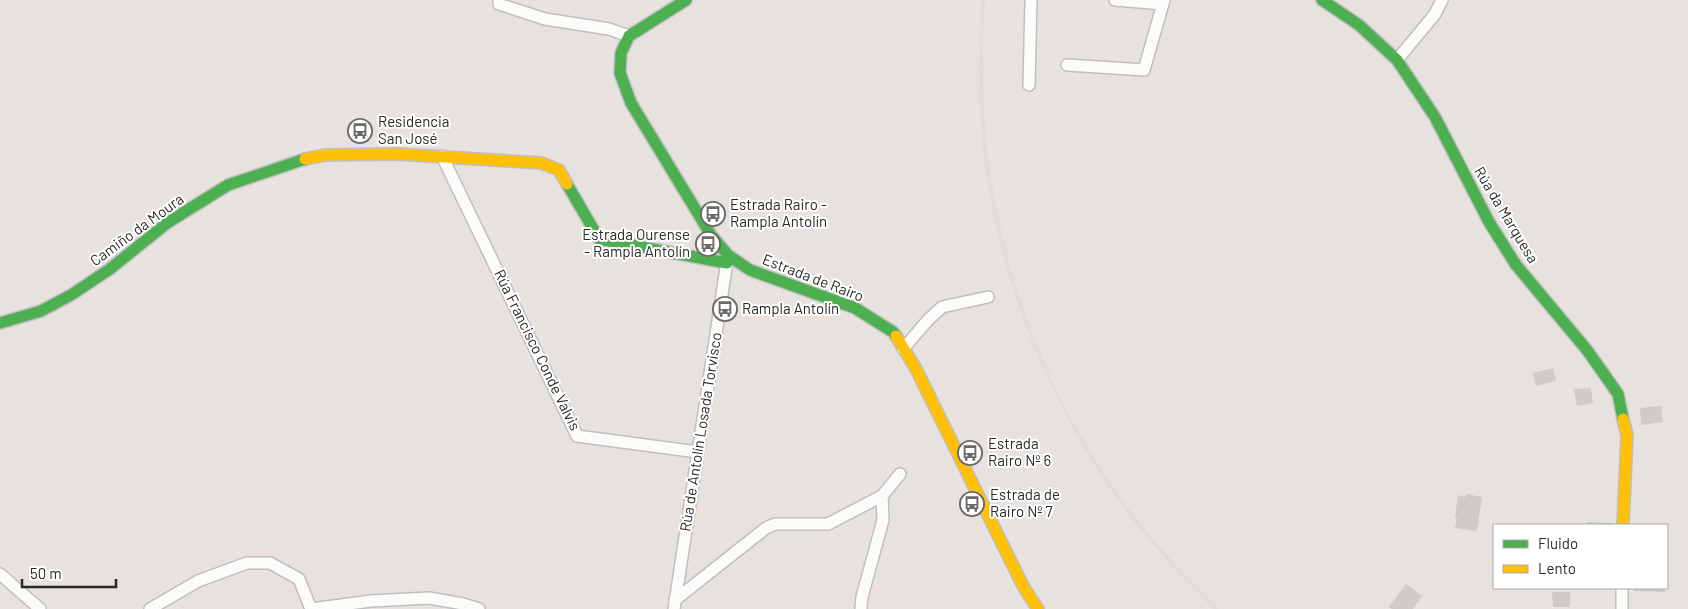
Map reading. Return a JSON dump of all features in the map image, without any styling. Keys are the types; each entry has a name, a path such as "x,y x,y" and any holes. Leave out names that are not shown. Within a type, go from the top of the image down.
{"street":[{"path":"499,0 499,4 545,19 609,29 629,36 686,0"},
{"path":"1029,85 1031,0"},
{"path":"1068,65 1144,70 1164,2 1115,0"},
{"name":"Rúa da Marquesa","path":"1322,0 1359,25 1397,60 1434,117 1489,222 1516,265 1587,350 1618,394 1627,435 1623,524"},
{"path":"1397,60 1435,14 1442,0"},
{"name":"Estrada de Rairo","path":"629,36 620,53 620,73 631,103 727,259 750,270 855,308 892,332 916,369 1022,586 1038,609"},
{"name":"Camiño da Moura","path":"0,323 41,311 71,295 110,270 167,223 228,184 294,162 325,155 397,154 541,163 559,170 599,239 727,259"},
{"name":"Rúa Francisco Conde Valvis","path":"442,156 577,436 698,452"},
{"name":"Rúa de Antolín Losada Torvisco","path":"675,605 727,259"},
{"path":"903,349 942,307 988,297"},
{"path":"675,605 766,528 775,524 828,524 882,496 900,474"},
{"path":"861,609 862,597 883,520 882,496"},
{"path":"150,609 198,581 247,563 270,563 299,579 311,609 371,601 429,598 463,604 478,609"},
{"path":"0,574 40,609"},
{"path":"1622,589 1622,609"}],"building":[{"path":"1553,368 1556,381 1536,386 1533,373"},
{"path":"1591,388 1593,403 1577,406 1574,389"},
{"path":"1661,406 1663,422 1641,425 1640,408"},
{"path":"1466,494 1482,497 1477,531 1455,528 1458,495 1466,497"},
{"path":"1587,522 1613,523 1612,524 1586,524"},
{"path":"1406,584 1422,596 1413,609 1392,609 1389,607"},
{"path":"1634,589 1665,589 1665,592 1634,591"},
{"path":"1552,592 1570,592 1570,607 1553,607"}],"railway":[{"path":"983,0 981,100 988,169 998,224 1012,278 1030,331 1052,383 1077,433 1106,480 1148,536 1216,609"}],"traffic: fast":[{"path":"686,0 629,36 621,53 620,73 631,103 711,235 728,255 750,270 855,308 893,332 896,336"},
{"path":"1322,0 1359,25 1397,60 1435,117 1489,222 1516,265 1587,350 1618,394 1623,419"},
{"path":"0,323 41,311 71,295 110,269 167,223 228,185 305,159"},
{"path":"567,184 599,239 727,263"}],"traffic: slow":[{"path":"305,159 325,155 397,154 541,163 559,170 567,184"},
{"path":"896,336 916,369 1023,586 1038,609"},
{"path":"1623,419 1627,435 1623,524"}],"place":[{"name":"Residencia San José","path":"360,131"},
{"name":"Estrada Rairo - Rampla Antolín","path":"713,214"},
{"name":"Estrada Ourense - Rampla Antolín","path":"708,244"},
{"name":"Rampla Antolín","path":"725,309"},
{"name":"Estrada Rairo Nº 6","path":"970,453"},
{"name":"Estrada de Rairo Nº 7","path":"972,504"}]}
